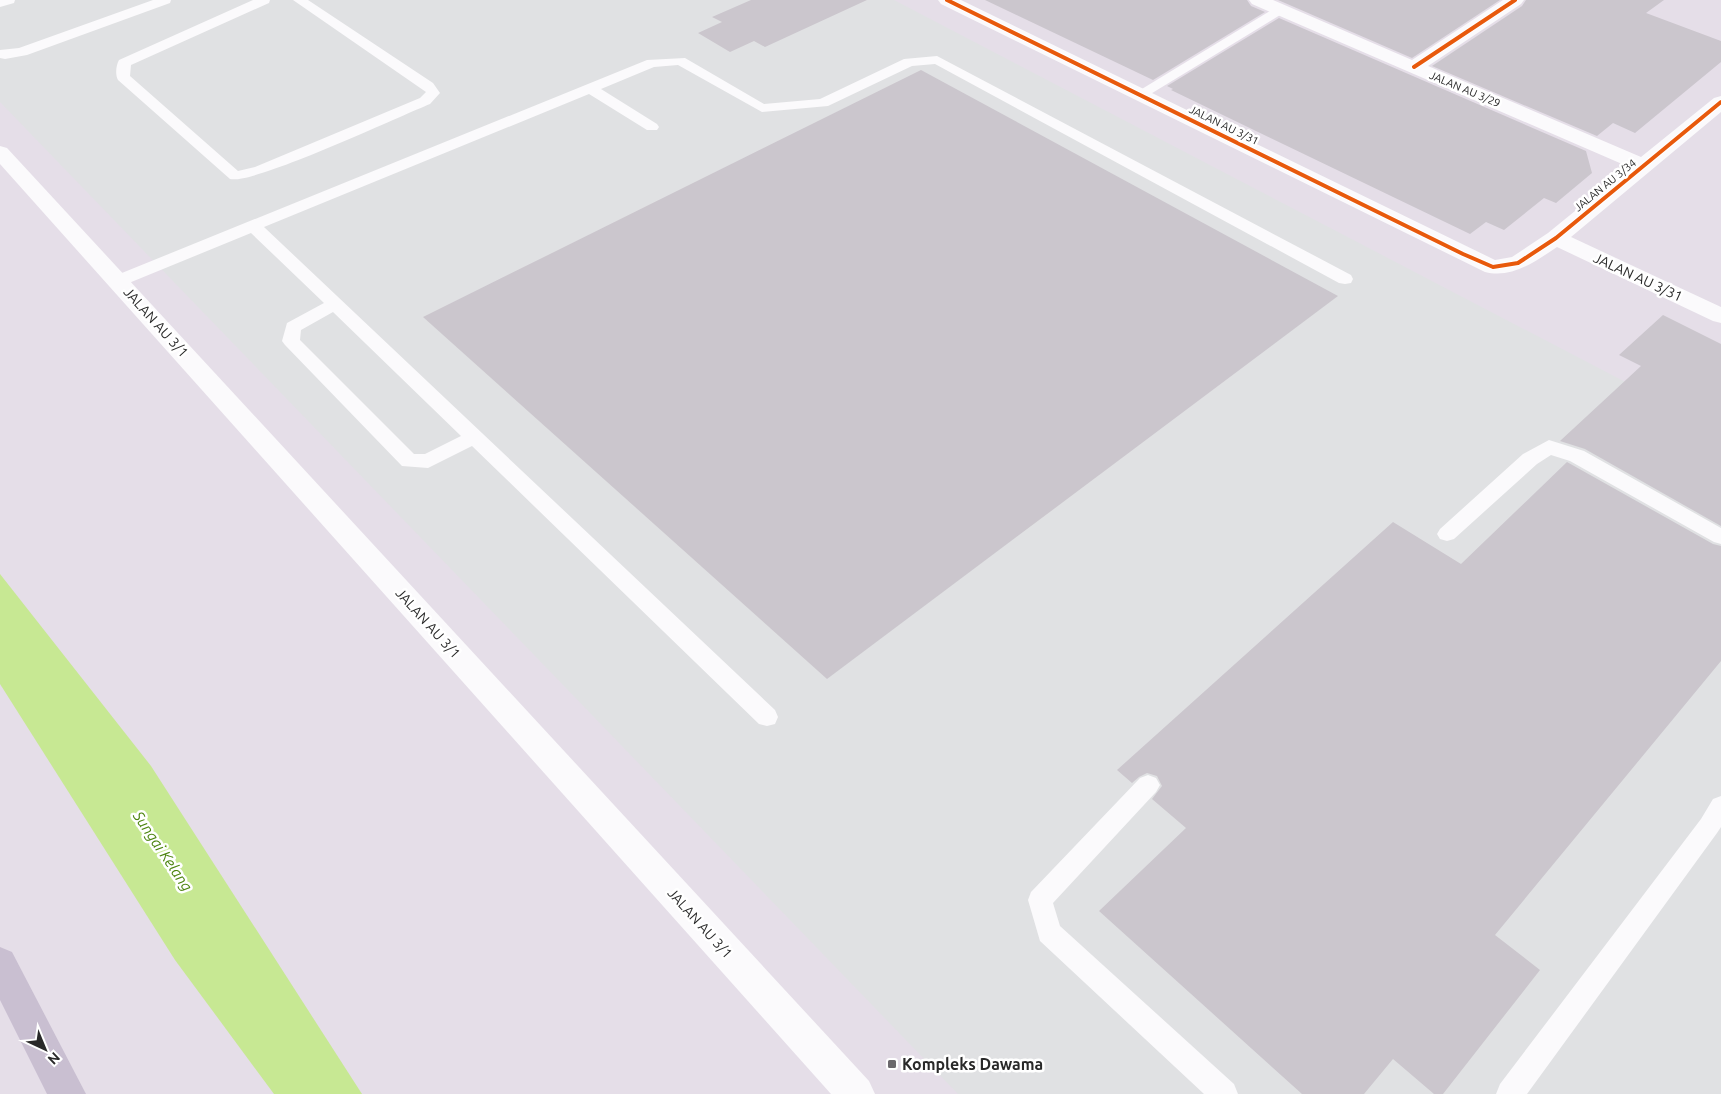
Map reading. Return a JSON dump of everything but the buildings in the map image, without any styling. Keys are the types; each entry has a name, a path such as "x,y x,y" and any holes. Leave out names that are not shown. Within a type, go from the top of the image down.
{"highway":[{"path":"0,964 67,1094"}],"street":[{"name":"JALAN AU 3/31","path":"946,0 1454,250 1494,267"},
{"name":"JALAN AU 3/29","path":"1258,0 1644,166"},
{"path":"1414,67 1515,0"},
{"name":"JALAN AU 3/34","path":"1494,267 1518,263 1556,238 1721,102"},
{"name":"JALAN AU 3/1","path":"0,152 856,1094"},
{"name":"JALAN AU 3/31","path":"1556,238 1721,316"}],"lane":[{"path":"0,3 9,0"},
{"path":"0,54 22,52 165,0"},
{"path":"264,0 124,63 123,77 235,176 269,166 425,101 433,93 428,86 299,0"},
{"path":"1139,95 1280,9"},
{"path":"118,281 652,63 680,61 762,108 823,103 909,62 937,60 1345,279"},
{"path":"590,88 652,127"},
{"path":"253,226 768,716"},
{"path":"335,304 293,327 291,341 408,461 428,461 474,437"},
{"path":"1447,534 1530,459 1549,448 1577,456 1721,537"},
{"path":"1148,785 1040,900 1049,933 1224,1094"},
{"path":"1510,1094 1721,806"}],"shaded area":[{"path":"0,0 894,0 1721,432 1721,1094 958,1094 0,102"}],"water":[{"name":"Sungai Kelang","path":"0,574 151,766 362,1094 274,1094 175,960 0,684"}],"cycle path":[{"path":"947,0 1463,254 1493,267 1518,263 1556,238 1721,102"},
{"path":"1414,67 1515,0"}],"place":[{"name":"Kompleks Dawama","path":"892,1064"}]}
